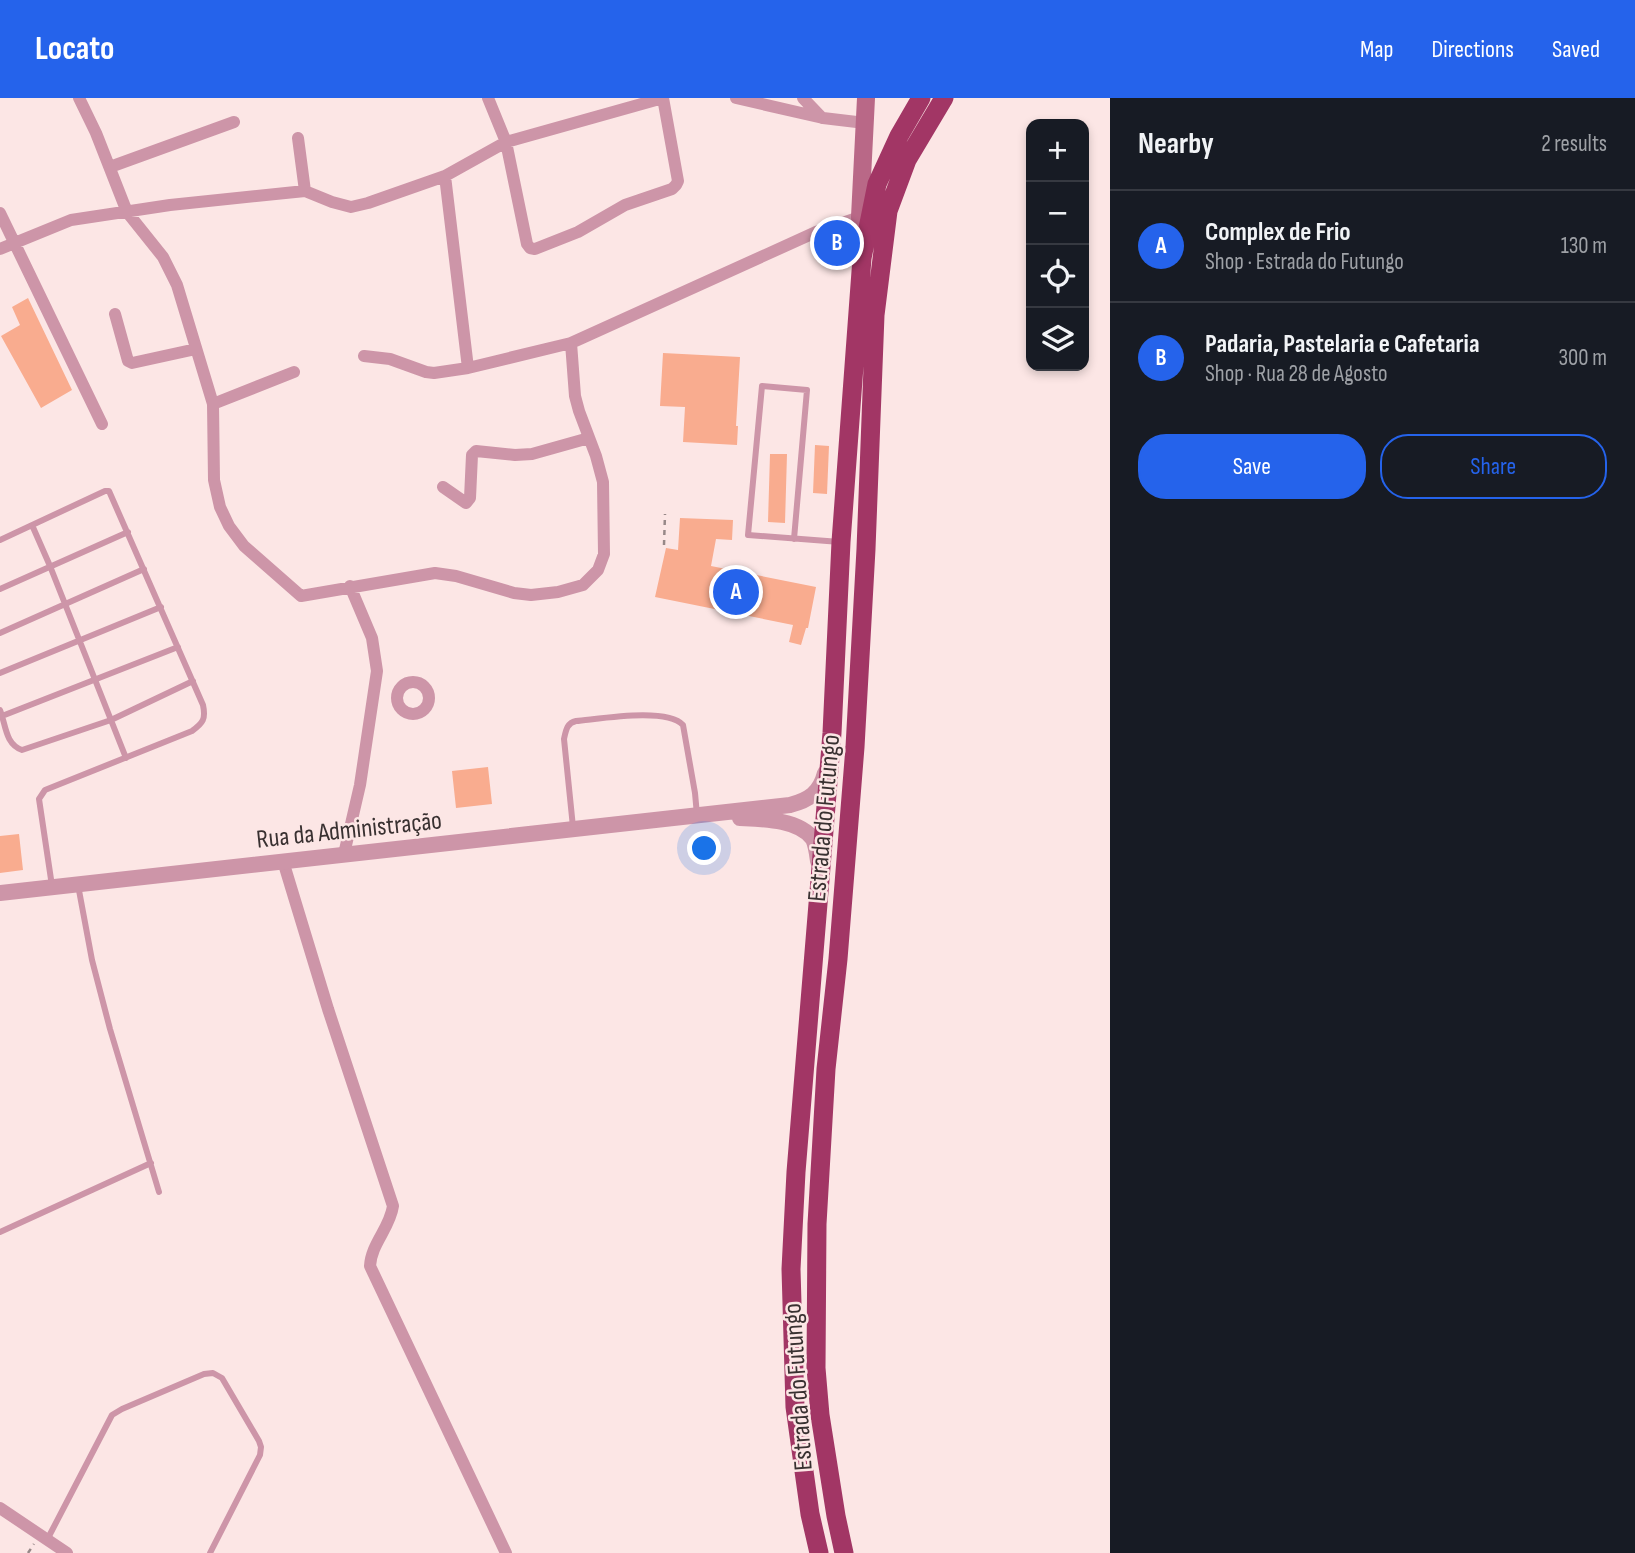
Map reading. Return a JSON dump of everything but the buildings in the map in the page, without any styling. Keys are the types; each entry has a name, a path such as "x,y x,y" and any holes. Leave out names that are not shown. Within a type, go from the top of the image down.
{"highway":[{"name":"Estrada do Futungo","path":"819,1553 810,1514 796,1419 791,1269 796,1172 832,733 841,542 862,258 877,184 886,162 899,136 939,100"},
{"name":"Estrada do Futungo","path":"844,1553 835,1516 816,1368 817,1224 827,1069 855,747 875,315 888,211 907,160 939,100"}],"main road":[{"path":"862,258 860,217 866,98"}],"street":[{"path":"79,98 127,212 163,257 177,285 213,404 214,481 220,507 229,526 244,545 301,596 435,573 531,595 583,586 598,570 604,554 603,482 575,396 571,343"},
{"path":"0,249 71,220 170,205 305,191 351,207 445,176 506,142 663,98 678,181 672,189 625,205 578,232 535,249 530,248 506,142 488,98"},
{"path":"736,98 822,118 864,123"},
{"path":"803,98 822,118"},
{"path":"110,167 234,122"},
{"path":"298,138 305,191"},
{"path":"445,176 468,368"},
{"path":"0,213 102,424"},
{"path":"364,356 390,359 434,373 468,368 571,343 816,232 860,217"},
{"path":"115,314 128,361 132,363 196,349"},
{"path":"213,404 293,372"},
{"path":"443,487 466,503 468,501 472,455 476,451 531,454 589,438"},
{"path":"344,854 360,785 377,671 372,638 350,586"},
{"path":"374,695 397,697"},
{"path":"700,815 790,806 813,797 825,777 832,733"},
{"path":"700,815 776,821 805,832 813,839 817,850 820,882"},
{"name":"Rua da Administração","path":"0,893 700,815"},
{"path":"283,861 393,1206 392,1216 370,1256 370,1266 506,1553"},
{"path":"0,1508 67,1553"}],"lane":[{"path":"794,539 807,390 762,386 748,535 794,539 841,542"},
{"path":"0,540 109,491 206,715 202,724 192,731 45,790 41,794 39,799 52,887"},
{"path":"32,526 126,758"},
{"path":"0,589 128,532"},
{"path":"0,633 144,569"},
{"path":"0,673 161,607"},
{"path":"178,647 1,713 9,741 15,748 22,750 111,720 193,681"},
{"path":"573,829 564,739 566,728 576,721 647,715 678,720 683,725 700,815"},
{"path":"77,883 92,960 110,1029 159,1192"},
{"path":"0,1233 151,1163"},
{"path":"47,1540 113,1415 204,1374 213,1373 222,1378 261,1447 260,1455 210,1553"}],"path":[{"path":"664,545 666,514"}],"place":[{"name":"Padaria, Pastelaria e Cafetaria","path":"837,243"},
{"name":"Complex de Frio","path":"736,592"}]}
